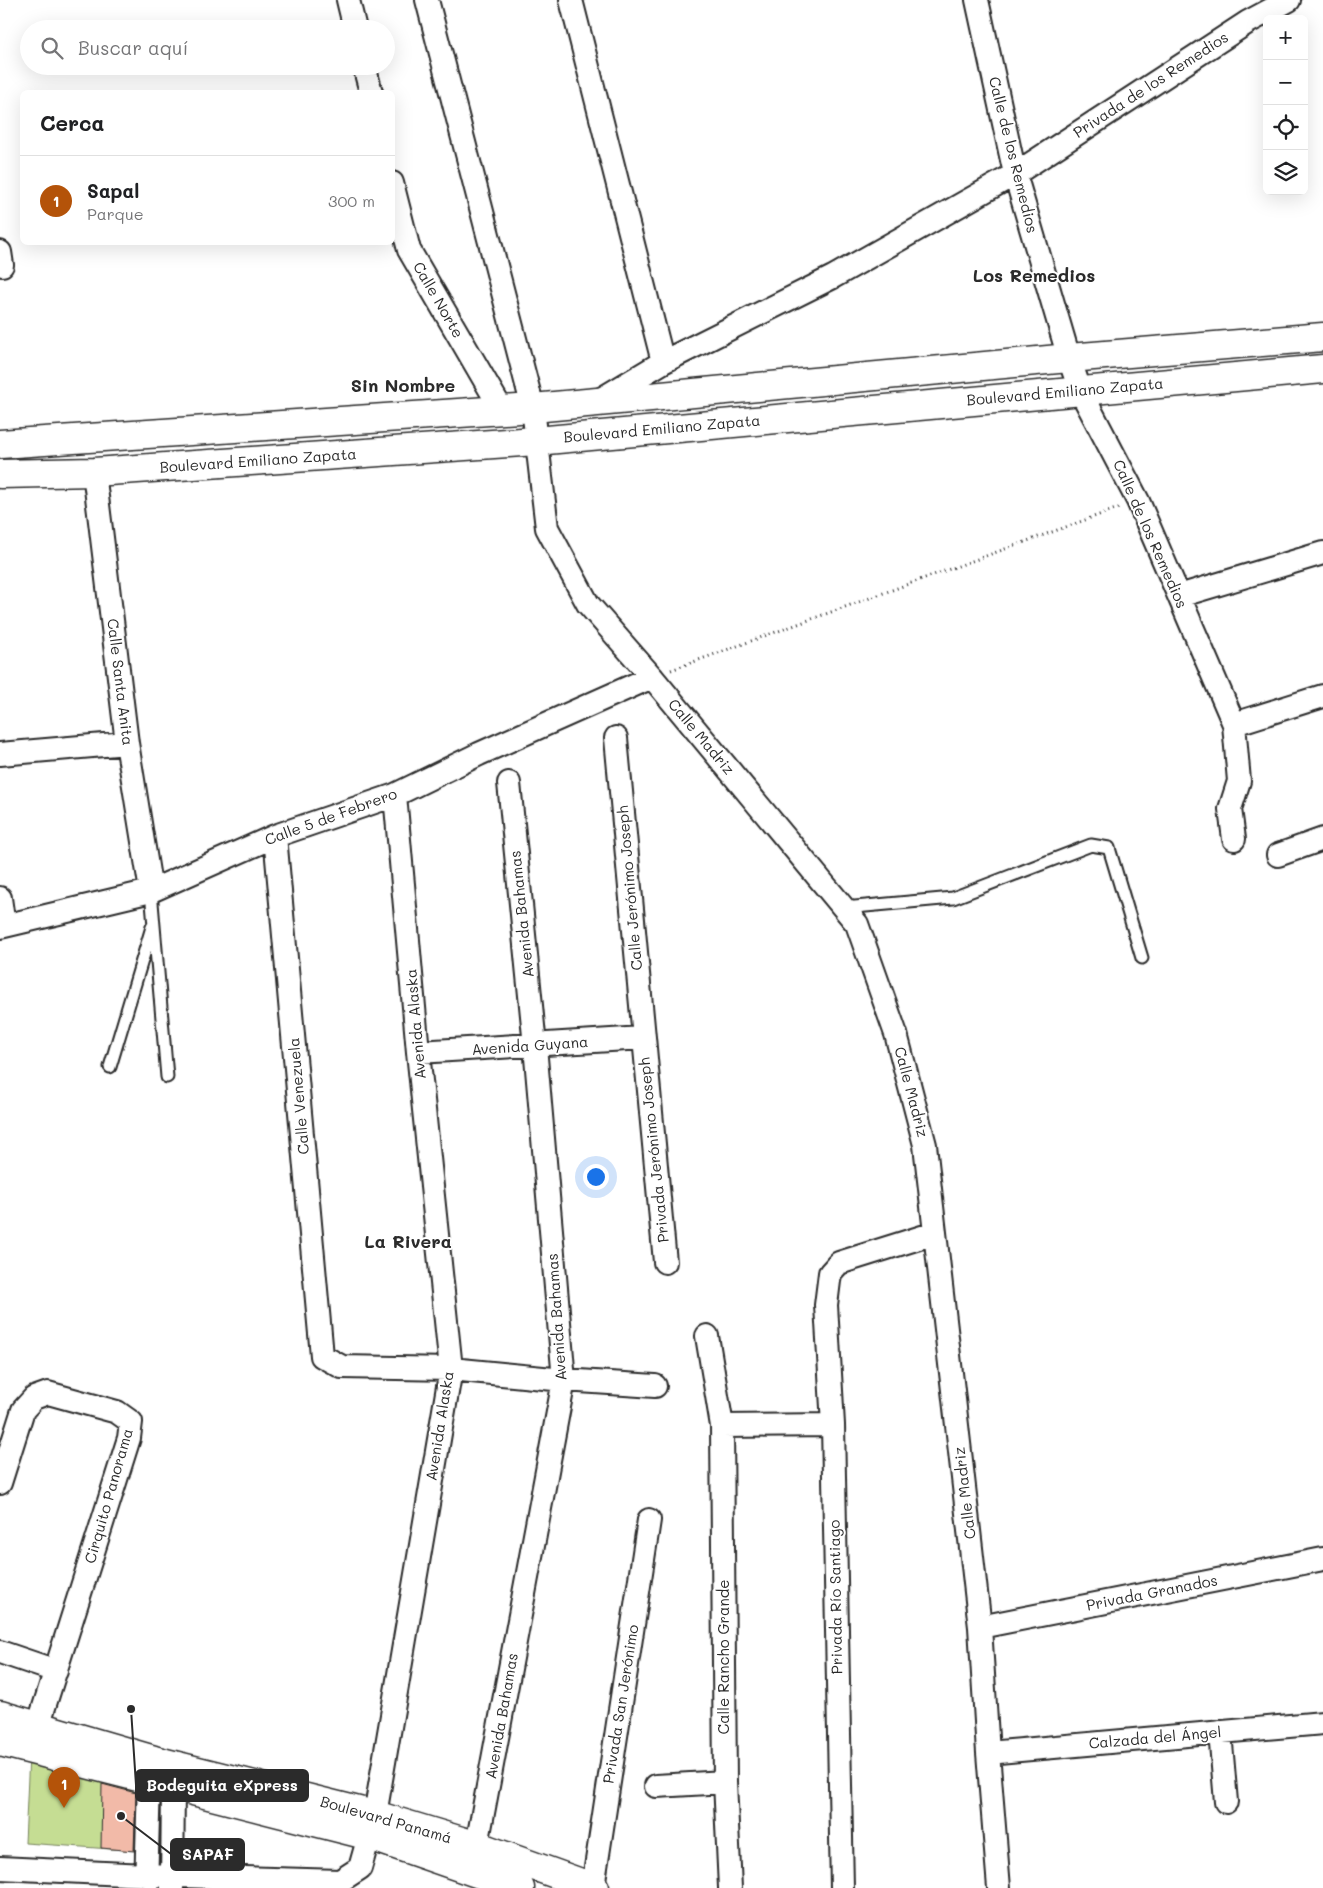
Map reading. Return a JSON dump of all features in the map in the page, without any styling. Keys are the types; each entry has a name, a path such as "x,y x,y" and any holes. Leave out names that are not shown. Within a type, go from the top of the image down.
{"street":[{"path":"348,0 353,20"},
{"name":"Calle Madriz","path":"427,0 533,408 548,528 588,604 858,924 896,1034 925,1146 980,1627 999,1888"},
{"path":"571,0 663,362"},
{"name":"Calle de los Remedios","path":"977,0 1015,174 1080,390 1138,501 1234,724 1239,781 1230,809 1234,839"},
{"name":"Privada de los Remedios","path":"1015,174 1248,22 1289,0"},
{"path":"366,75 370,90"},
{"path":"597,402 663,362 833,277 1015,174"},
{"name":"Calle Norte","path":"395,194 409,250 502,410"},
{"path":"0,444 533,408 1069,358 1323,338"},
{"name":"Boulevard Emiliano Zapata","path":"0,474 94,472 536,441 1323,369"},
{"name":"Calle Santa Anita","path":"94,472 127,743 151,891"},
{"path":"1178,596 1323,552"},
{"name":"Calle 5 de Febrero","path":"2,926 151,891 276,836 395,795 479,754 652,678"},
{"path":"1234,724 1323,696"},
{"name":"Calle Jerónimo Joseph","path":"616,738 643,1038"},
{"path":"0,754 127,743"},
{"name":"Avenida Bahamas","path":"475,1858 564,1380 535,1046 509,783"},
{"name":"Avenida Alaska","path":"0,1868 146,1882 172,1882 340,1881 360,1868 372,1826 451,1370 418,1052 395,795"},
{"name":"Calle Venezuela","path":"276,836 322,1356 342,1367 451,1370"},
{"path":"1278,855 1323,839"},
{"path":"0,898 2,926"},
{"name":"Avenida Guyana","path":"418,1052 643,1038"},
{"name":"Privada Jerónimo Joseph","path":"643,1038 665,1262"},
{"name":"Privada Río Santiago","path":"842,1888 833,1424 826,1305 830,1273 839,1263 935,1233"},
{"name":"Calle Rancho Grande","path":"707,1336 722,1426 725,1782 730,1888"},
{"path":"451,1370 655,1386"},
{"name":"Cirquito Panorama","path":"0,1483 23,1410 34,1398 48,1393 117,1412 131,1422 129,1438 34,1737"},
{"path":"722,1426 833,1424"},
{"name":"Privada San Jerónimo","path":"594,1888 649,1520"},
{"name":"Privada Granados","path":"980,1627 1323,1559"},
{"path":"0,1652 56,1671"},
{"name":"Boulevard Panamá","path":"0,1715 34,1737 163,1773 372,1826 475,1858 594,1888"},
{"name":"Calzada del Ángel","path":"988,1754 1323,1722"},
{"path":"1220,1732 1226,1802"},
{"name":"Boulevard Panamá","path":"0,1742 34,1737"},
{"path":"146,1882 163,1773"},
{"path":"163,1773 172,1882"},
{"path":"656,1786 725,1782"},
{"name":"Boulevard Panamá","path":"475,1858 520,1888"}],"lane":[{"path":"844,908 953,898 1091,845 1109,848 1142,958"},
{"path":"151,891 167,1078"},
{"path":"110,1067 154,922"}],"path":[{"path":"652,678 1138,501"}],"green space":[{"path":"29,1755 141,1785 139,1851 25,1843"}],"building":[{"path":"102,1784 136,1793 134,1851 101,1848"}],"place":[{"name":"Bodeguita eXpress","path":"131,1709"},
{"name":"Sapal","path":"64,1808"},
{"name":"SAPAF","path":"121,1816"}],"district":[{"name":"Los Remedios","path":"1034,276"},
{"name":"Sin Nombre","path":"403,386"},
{"name":"La Rivera","path":"408,1242"}]}
